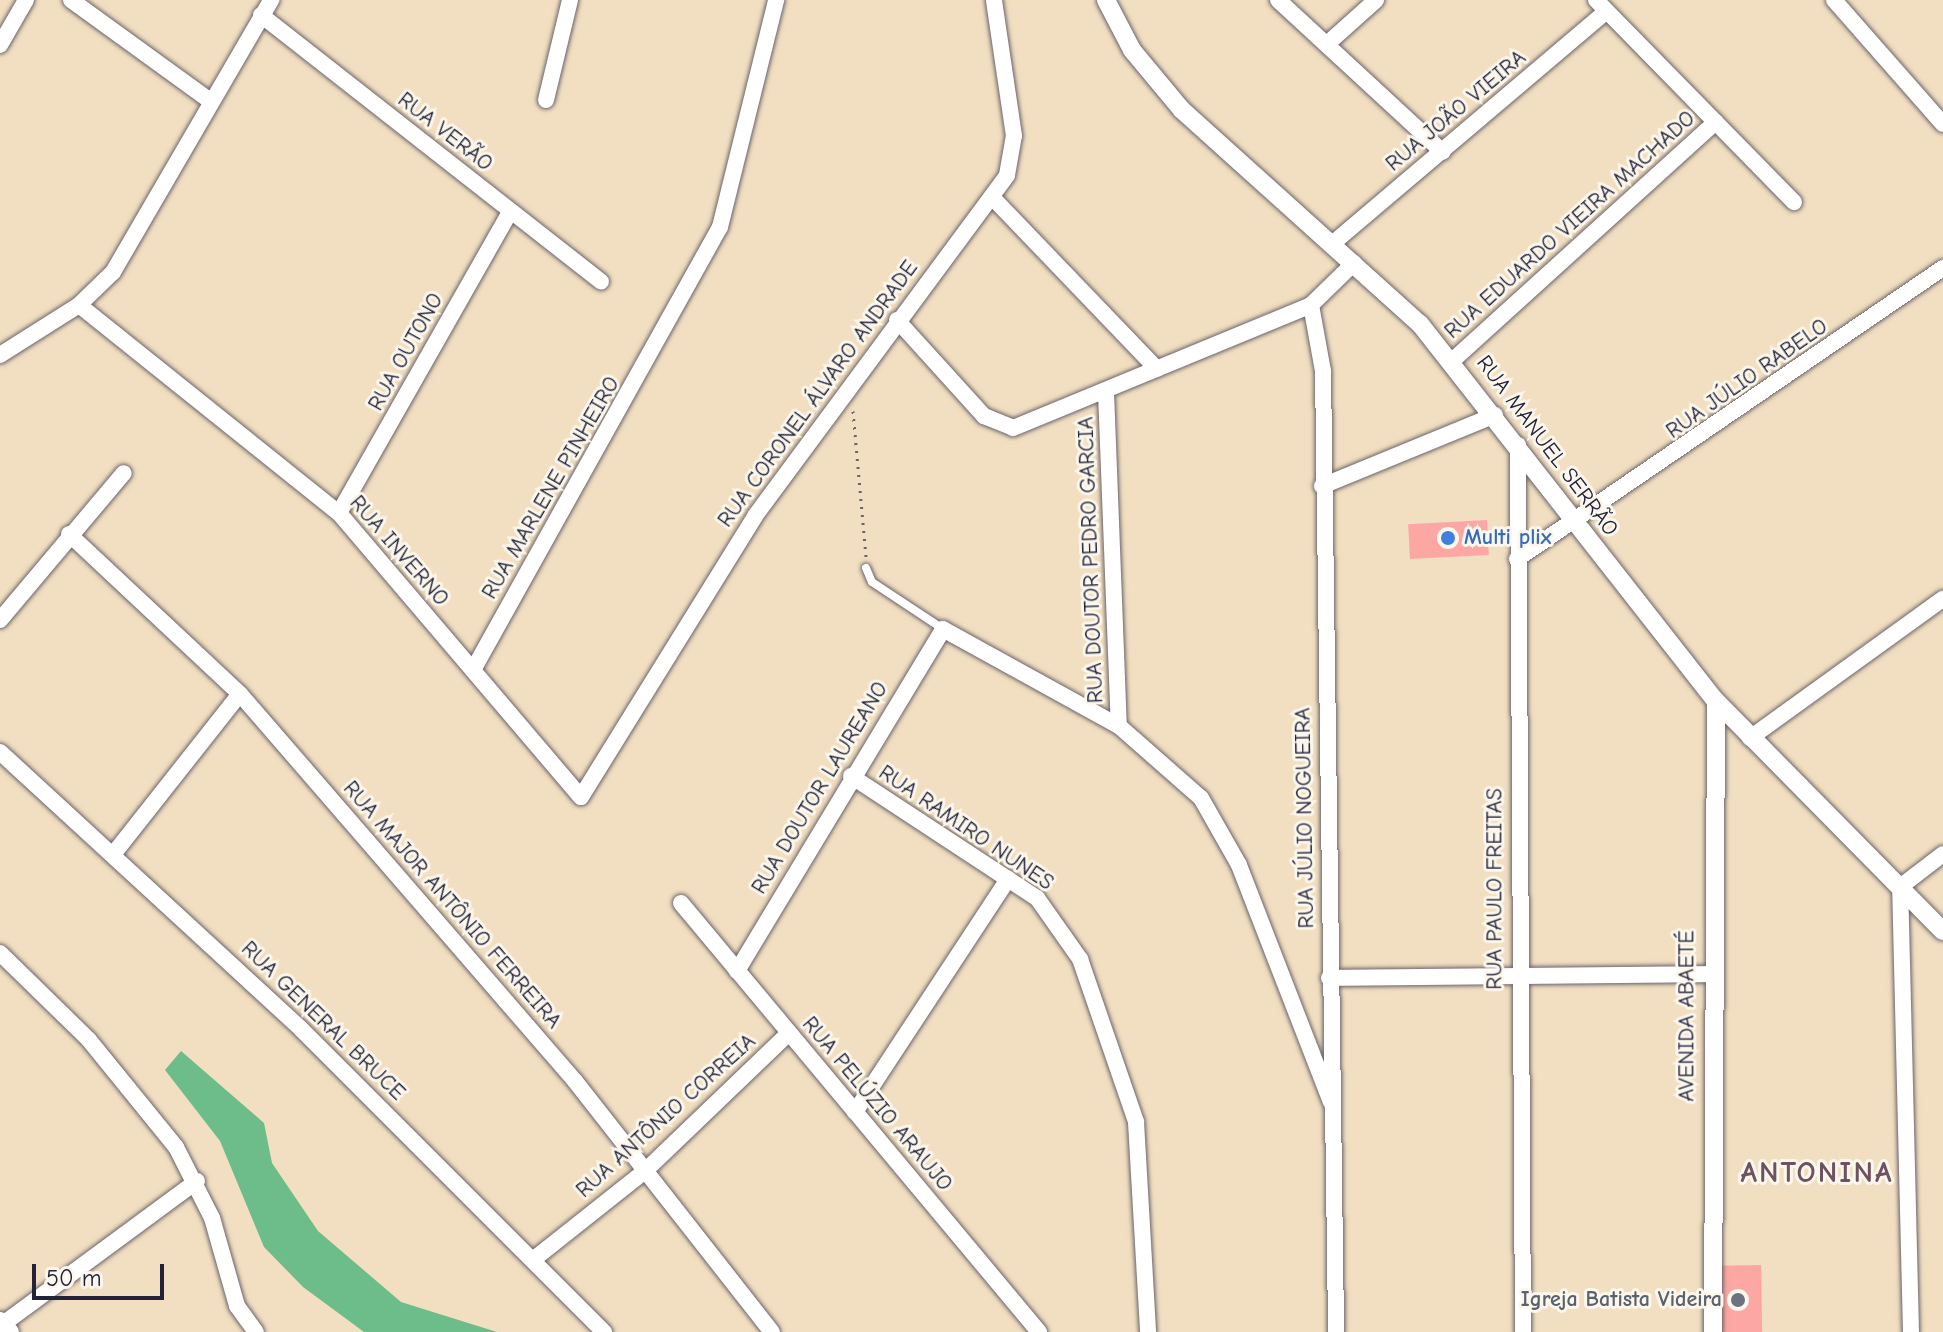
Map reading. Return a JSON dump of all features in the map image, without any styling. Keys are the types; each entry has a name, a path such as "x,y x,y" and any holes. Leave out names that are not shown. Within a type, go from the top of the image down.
{"street":[{"path":"0,45 26,0"},
{"path":"71,0 209,100"},
{"path":"0,355 79,305 113,272 209,100 271,0"},
{"path":"546,100 568,5 553,0"},
{"name":"RUA MARLENE PINHEIRO","path":"473,670 668,329 720,227 776,0"},
{"name":"RUA CORONEL ÁLVARO ANDRADE","path":"581,797 755,516 1007,175 1014,136 994,0"},
{"name":"RUA MANUEL SERRÃO","path":"1106,0 1132,50 1182,110 1354,263 1452,361 1576,526 1716,701 1943,931"},
{"path":"1278,0 1443,152"},
{"path":"1327,44 1376,0"},
{"path":"1834,0 1943,124"},
{"path":"1602,5 1794,202"},
{"name":"RUA JOÃO VIEIRA","path":"1332,244 1443,152 1602,5"},
{"name":"RUA VERÃO","path":"261,15 601,282"},
{"name":"RUA EDUARDO VIEIRA MACHADO","path":"1452,361 1716,122"},
{"path":"992,197 1157,369"},
{"name":"RUA OUTONO","path":"339,513 510,212"},
{"path":"897,320 998,425 1013,428 1311,305 1354,263"},
{"name":"RUA JÚLIO RABELO","path":"1517,559 1576,526 1943,268"},
{"name":"RUA INVERNO","path":"79,305 339,513 581,797"},
{"name":"RUA JÚLIO NOGUEIRA","path":"1311,305 1323,371 1322,486 1336,1332"},
{"name":"RUA DOUTOR PEDRO GARCIA","path":"1106,392 1119,726"},
{"path":"1322,486 1495,415"},
{"name":"RUA PAULO FREITAS","path":"1518,445 1517,971 1523,1332"},
{"path":"0,620 69,534 124,473"},
{"name":"RUA MAJOR ANTÔNIO FERREIRA","path":"69,534 240,694 645,1171 772,1332"},
{"path":"1750,738 1943,599"},
{"path":"943,629 1119,726 1184,779 1218,824 1331,1102"},
{"name":"RUA DOUTOR LAUREANO","path":"737,971 851,776 943,629"},
{"path":"115,852 240,694"},
{"name":"AVENIDA ABAETÉ","path":"1713,1332 1711,974 1716,701"},
{"name":"RUA GENERAL BRUCE","path":"0,752 115,852 534,1259 604,1332"},
{"name":"RUA RAMIRO NUNES","path":"851,776 1008,879 1059,922 1123,1067 1143,1168 1148,1332"},
{"path":"1911,1332 1900,887 1943,854"},
{"path":"855,1112 1008,879"},
{"name":"RUA PELÚZIO ARAUJO","path":"681,903 1039,1332"},
{"path":"0,953 89,1040 197,1181 237,1306 256,1332"},
{"path":"1329,978 1517,971 1711,974"},
{"name":"RUA ANTÔNIO CORREIA","path":"534,1259 645,1171 789,1033"},
{"path":"4,1326 197,1181"}],"lane":[{"path":"866,568 872,582 943,629"}],"path":[{"path":"854,404 850,431 866,568"}],"green space":[{"path":"181,1051 264,1123 272,1163 318,1231 401,1302 497,1332 364,1332 303,1287 264,1247 220,1141 165,1070"}],"building":[{"name":"Multi plix","path":"1487,520 1489,555 1410,559 1408,524"},
{"name":"Igreja Batista Videira","path":"1761,1265 1762,1332 1716,1332 1715,1266"}],"place":[{"name":"Multi plix","path":"1448,538"},
{"name":"Igreja Batista Videira","path":"1738,1300"}],"district":[{"name":"ANTONINA","path":"1817,1173"}]}
